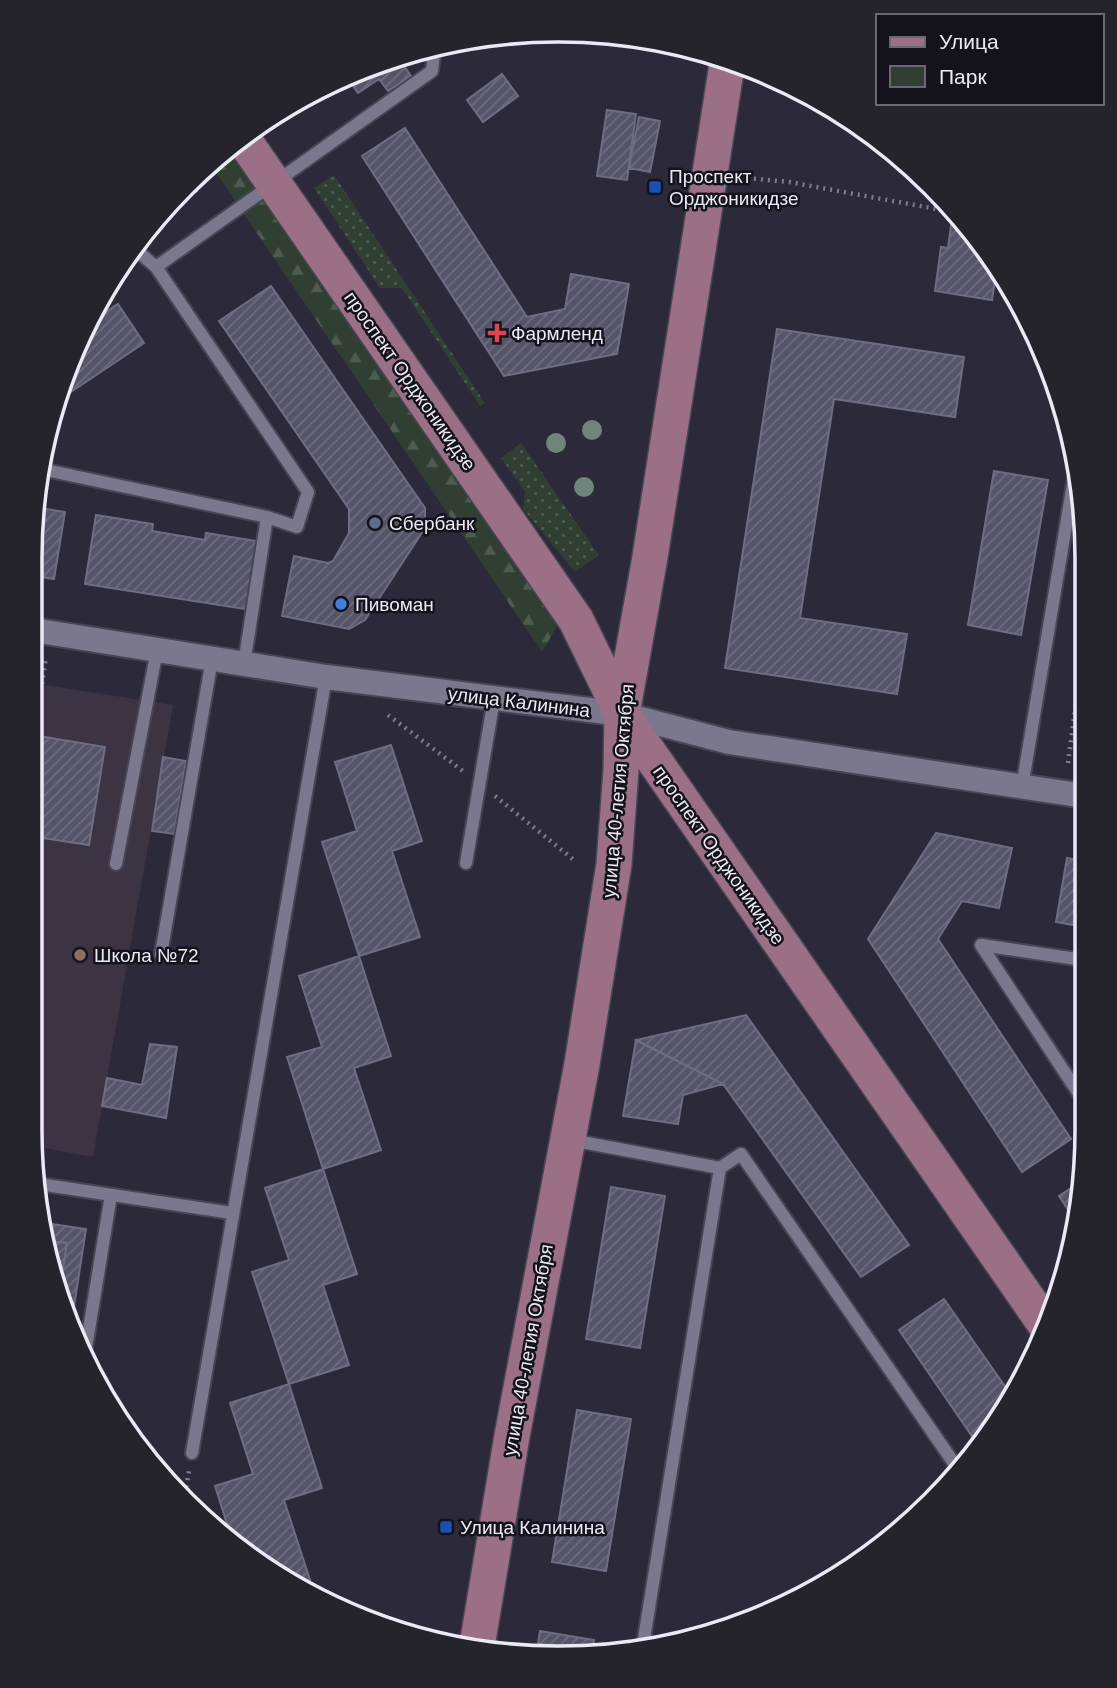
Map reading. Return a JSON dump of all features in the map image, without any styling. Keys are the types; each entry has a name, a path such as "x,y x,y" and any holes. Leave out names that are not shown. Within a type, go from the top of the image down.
{"main road":[{"name":"улица 40-летия Октября","path":"478,1640 512,1436 568,1139 614,864 622,714 650,557 725,69"},
{"name":"проспект Орджоникидзе","path":"248,146 576,621 622,714 1040,1317"}],"street":[{"name":"улица Калинина","path":"42,632 326,677 622,714 729,742 1075,795"}],"lane":[{"path":"156,267 432,71 434,58"},
{"path":"50,471 267,517 297,527 308,492 156,267 141,255"},
{"path":"1022,787 1071,494"},
{"path":"244,664 267,517"},
{"path":"116,864 157,650"},
{"path":"161,954 212,659"},
{"path":"192,1453 326,677"},
{"path":"466,863 494,699"},
{"path":"1075,959 981,945 1075,1088"},
{"path":"568,1139 720,1168 741,1154 953,1462"},
{"path":"644,1639 720,1168"},
{"path":"45,1185 232,1213"},
{"path":"87,1341 111,1195"}],"path":[{"path":"747,178 939,210"},
{"path":"1068,763 1075,710"}],"shaded area":[{"name":"Школа №72","path":"42,684 173,705 93,1157 43,1148"}],"green space":[{"path":"241,152 560,621 542,652 216,172"},
{"path":"334,175 485,403 480,406 402,288 380,288 314,188"},
{"path":"521,443 599,555 575,572 523,509 525,492 501,458"}],"building":[{"path":"404,66 411,76 388,91 379,79 358,93 352,85 392,69"},
{"path":"502,74 518,96 483,122 467,100"},
{"path":"607,110 636,114 627,180 597,176"},
{"path":"639,117 660,121 650,172 629,168"},
{"path":"405,128 527,317 565,309 571,274 629,284 617,354 504,376 362,156"},
{"path":"951,223 995,282 992,300 935,291 941,247 948,248"},
{"path":"271,286 425,508 425,528 365,620 349,629 282,616 294,556 328,563 333,561 349,533 349,509 219,321"},
{"path":"118,304 144,343 69,394 81,361 104,313"},
{"path":"777,329 964,357 955,417 834,399 800,618 907,634 897,694 725,668"},
{"path":"994,471 1048,480 1021,635 968,625"},
{"path":"44,509 65,512 54,579 42,577"},
{"path":"96,515 153,524 152,531 205,540 206,533 269,543 258,611 85,584"},
{"path":"42,736 105,747 89,845 42,838"},
{"path":"391,745 422,841 392,851 420,937 359,956 322,842 357,831 335,762"},
{"path":"163,757 186,761 174,834 152,831"},
{"path":"936,833 1012,848 999,908 962,901 938,939 1071,1139 1022,1172 868,939"},
{"path":"1067,858 1075,859 1075,925 1056,922"},
{"path":"359,956 391,1056 354,1068 381,1150 323,1169 287,1057 322,1047 299,976"},
{"path":"746,1015 909,1245 861,1277 723,1084 636,1040"},
{"path":"636,1040 723,1084 683,1095 678,1124 623,1116"},
{"path":"150,1044 177,1047 166,1118 102,1106 107,1078 142,1085"},
{"path":"323,1169 357,1274 323,1285 349,1365 289,1384 252,1272 289,1260 265,1188"},
{"path":"611,1187 665,1196 640,1348 586,1339"},
{"path":"1072,1187 1069,1211 1059,1196"},
{"path":"51,1224 86,1229 74,1308"},
{"path":"55,1242 67,1243 62,1272"},
{"path":"944,1299 1006,1388 973,1437 899,1330"},
{"path":"289,1384 322,1488 284,1500 310,1580 300,1577 272,1559 228,1526 215,1486 253,1474 230,1403"},
{"path":"577,1410 631,1419 606,1571 552,1562"},
{"path":"540,1631 594,1640 594,1645 538,1645"}],"place":[{"name":"Проспект Орджоникидзе","path":"655,187"},
{"name":"Фармленд","path":"497,333"},
{"name":"Сбербанк","path":"375,523"},
{"name":"Пивоман","path":"341,604"},
{"name":"Школа №72","path":"80,955"},
{"name":"Улица Калинина","path":"446,1527"}]}
